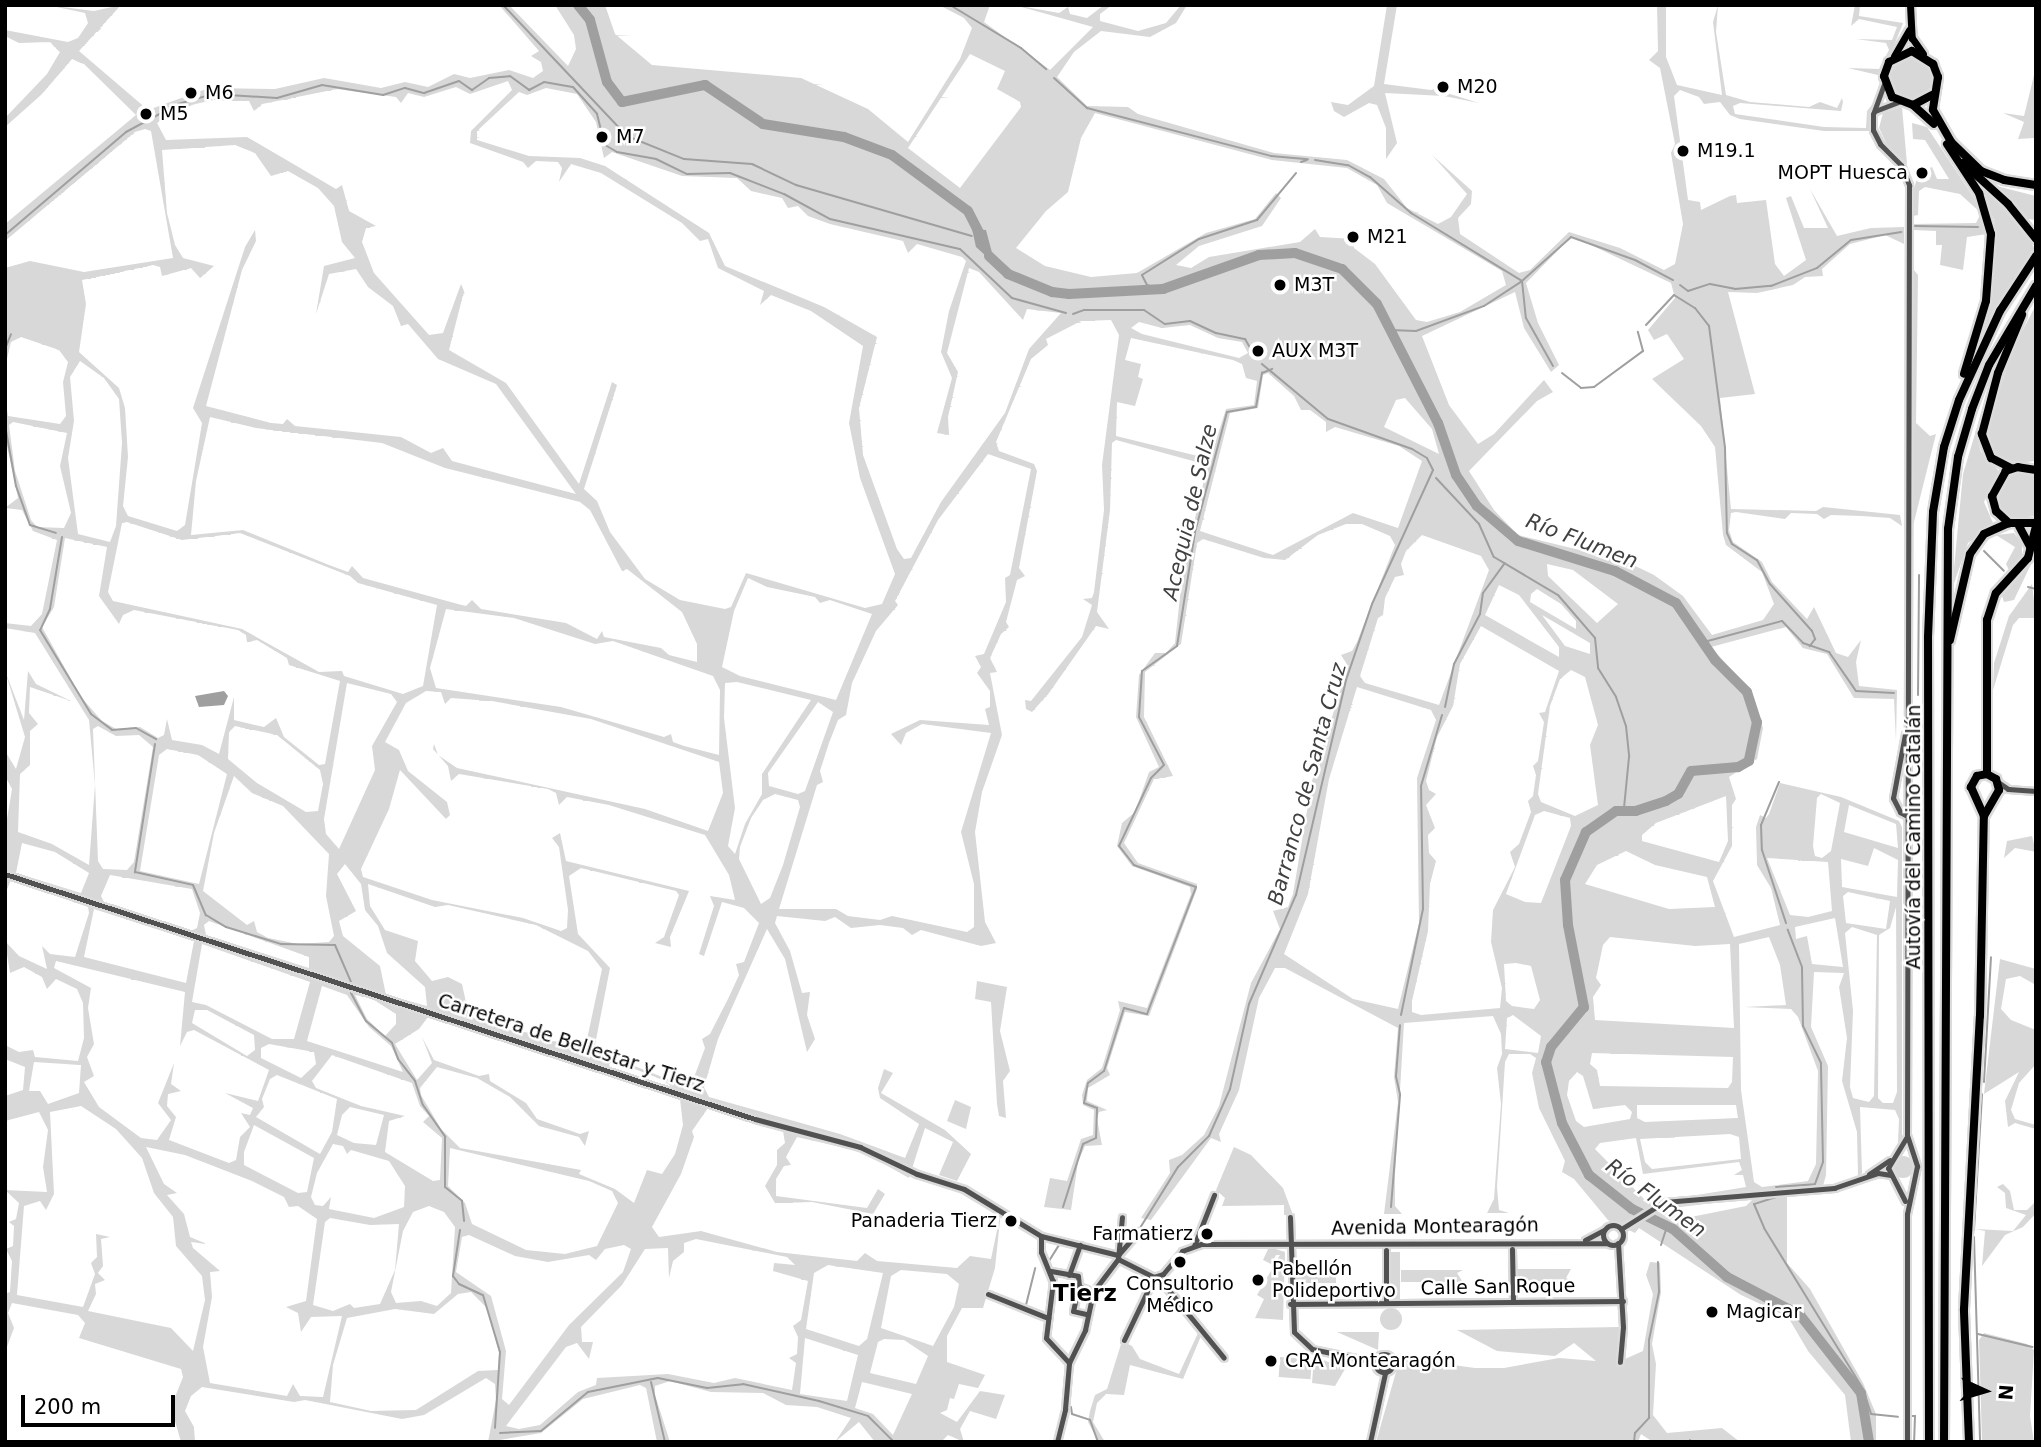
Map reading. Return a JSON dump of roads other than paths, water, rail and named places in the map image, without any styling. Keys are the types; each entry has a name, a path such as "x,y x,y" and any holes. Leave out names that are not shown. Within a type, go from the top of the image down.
{"highway":[{"path":"1930,112 1936,70 1923,54 1906,51 1894,56 1885,69 1884,84 1898,102 1930,112 1985,207 1991,246 1986,302 1944,447"},
{"path":"1913,105 1932,95"},
{"path":"1948,142 1966,165 2008,204 2036,239"},
{"path":"1948,142 1981,170 2004,180 2036,185"},
{"name":"Autovía del Camino Catalán","path":"1929,1442 1930,549 1944,447 1983,344 2036,257"},
{"path":"2035,469 2011,468 1987,453 1983,423 2010,340 2036,289"},
{"name":"Autovía del Camino Catalán","path":"1944,1442 1948,529 1958,457 1989,365 2036,289"},
{"path":"1969,1442 1965,1264 1980,1016 1984,816 1984,802 1970,787 1984,774 1987,620 1996,593 2026,563 2036,525 2019,526 2008,523 1996,511 1992,496 1998,479 2011,468"},
{"path":"1945,787 1951,631 1958,593 1976,542 2008,523"},
{"path":"2019,526 2030,547"},
{"path":"1984,774 1998,782 1998,793 1984,802"}],"main road":[{"path":"1910,5 1912,38 1923,54"},
{"path":"1894,56 1908,37 1910,22"}],"street":[{"path":"1884,84 1873,114 1877,140 1901,165 1909,185 1907,1135 1917,1166 1912,1177 1907,1214 1907,1442"},
{"path":"1873,114 1898,102"},
{"path":"1908,720 1893,798 1897,808 1909,817"},
{"path":"1998,782 2008,789"},
{"path":"1998,793 2008,789 2036,791"},
{"name":"Carretera de Bellestar y Tierz","path":"5,874 755,1119 859,1147 910,1172 964,1189 1041,1236 1118,1257 1156,1277"},
{"path":"1863,1179 1898,1153 1907,1135"},
{"path":"1898,1153 1914,1158"},
{"path":"1890,1160 1893,1177 1904,1193 1907,1214"},
{"path":"1620,1362 1623,1301 1618,1243 1623,1227 1651,1207 1664,1202 1835,1188 1878,1174 1912,1177"},
{"path":"1124,1340 1156,1277 1177,1255 1194,1246 1214,1195"},
{"path":"1118,1257 1122,1217"},
{"path":"1290,1217 1290,1304 1294,1332 1304,1344 1321,1352 1375,1362"},
{"path":"1607,1243 1604,1230 1610,1225 1623,1227"},
{"name":"Avenida Montearagón","path":"1580,1241 1604,1230"},
{"path":"1057,1442 1065,1409 1069,1363 1093,1292 1139,1231"},
{"path":"1041,1236 1041,1252 1051,1271 1045,1338 1069,1363"},
{"name":"Avenida Montearagón","path":"1194,1246 1580,1241 1618,1243"},
{"path":"1069,1275 1080,1245"},
{"path":"1512,1249 1513,1302"},
{"path":"1386,1250 1386,1303"},
{"path":"1051,1271 1078,1276 1079,1286 1073,1311 1087,1316"},
{"path":"1156,1277 1224,1357"},
{"path":"1079,1286 1093,1292"},
{"path":"988,1294 1048,1318"},
{"name":"Calle San Roque","path":"1290,1304 1623,1301"},
{"path":"1370,1442 1385,1373 1393,1367 1392,1358 1381,1355 1375,1362"},
{"path":"1375,1362 1377,1369 1385,1373"}],"waterway":[{"path":"503,5 627,136 684,159 752,164 796,185 972,236"},
{"name":"Río Flumen","path":"578,5 590,20 607,82 622,102 705,85 763,124 844,137 892,155 968,211 982,239"},
{"path":"950,5 1021,48 1046,69"},
{"path":"5,235 126,132 178,104 212,94 277,98 322,85 383,95 405,88 424,93 459,81 472,90 489,78 510,76 529,90 544,82 573,87 597,114 605,145 617,152 656,159 687,174 730,173 784,194 830,219 960,249 1012,298 1066,313"},
{"path":"1054,78 1087,108 1271,156 1308,159"},
{"path":"1301,162 1307,160"},
{"path":"1315,160 1348,165 1370,177 1411,213 1522,281 1526,318 1553,366"},
{"path":"1163,289 1147,285 1142,275 1199,239 1257,220 1296,173"},
{"path":"1915,226 1978,227"},
{"path":"1680,285 1688,291 1710,284 1735,289 1771,286 1817,268 1851,240 1901,232"},
{"path":"1390,330 1416,331 1484,306 1522,281 1571,237 1635,260 1673,280"},
{"name":"Río Flumen","path":"989,256 1008,274 1052,292 1069,294 1163,289 1259,255 1295,253 1342,269 1377,304 1438,423 1456,475 1477,506 1518,541 1615,571 1676,603 1715,660 1747,692 1757,722 1749,761 1738,767 1691,771 1678,794 1666,801 1636,811 1616,811 1586,832 1565,880 1568,925 1584,1007 1551,1047 1546,1062 1562,1123 1589,1175 1632,1209 1673,1229 1727,1277 1800,1315 1861,1393 1869,1442"},
{"path":"1646,325 1674,295 1695,308 1709,326 1725,448 1727,533 1732,544 1757,560 1770,584 1812,631 1815,639 1810,646"},
{"path":"1073,314 1084,310 1144,310 1165,324 1190,321 1216,333 1245,339 1256,358"},
{"path":"1562,373 1581,388 1594,387 1643,351 1638,332"},
{"path":"5,349 11,334"},
{"name":"Barranco de Santa Cruz","path":"1140,1228 1178,1167 1209,1136 1230,1089 1249,1004 1296,895 1346,680 1372,604 1433,470 1427,458 1412,449 1328,419 1262,364"},
{"name":"Acequia de Salze","path":"1063,1207 1083,1144 1096,1138 1097,1108 1084,1103 1088,1083 1104,1071 1124,1008 1147,1014 1196,887 1134,865 1119,846 1151,778 1164,765 1139,717 1142,671 1177,646 1195,532 1227,412 1256,407 1262,373 1272,369"},
{"path":"5,425 16,486 30,525 56,533"},
{"path":"1436,478 1479,524 1494,557 1558,595 1595,638 1598,668 1616,697 1626,726 1629,757 1624,808"},
{"path":"62,537 50,609 40,630 91,714 112,730 136,728 156,739"},
{"path":"1984,551 2004,571"},
{"path":"1445,707 1454,664 1480,614 1483,593 1505,563"},
{"path":"1918,695 1919,575"},
{"path":"2028,587 2036,589"},
{"path":"1704,642 1782,621 1803,643 1829,652 1856,691 1894,693"},
{"path":"1401,1015 1423,909 1421,786 1442,715"},
{"path":"155,744 135,872 193,885 206,915 226,927 281,944 335,945 351,982"},
{"path":"1779,782 1761,825 1762,850 1786,923"},
{"path":"1776,1187 1815,1184 1823,1162 1821,1063 1803,1026 1802,967 1788,930"},
{"path":"1984,1082 1991,957"},
{"path":"351,993 366,1021 392,1043 398,1059 415,1081 423,1105 445,1137 445,1187 462,1201 464,1221"},
{"path":"1391,1207 1400,1094 1396,1076 1400,1025"},
{"path":"1974,1230 1982,1094"},
{"path":"1776,1197 1754,1204 1764,1228 1863,1389 1871,1414 1898,1417"},
{"path":"1661,1245 1667,1226"},
{"path":"460,1230 453,1276 459,1284 483,1295 500,1352 495,1428"},
{"name":"Barranco de Santa Cruz","path":"1123,1244 1131,1237"},
{"path":"1974,1237 1980,1442"},
{"name":"Barranco de Santa Cruz","path":"1049,1261 1059,1245"},
{"path":"1634,1442 1635,1433 1649,1418 1649,1340 1659,1292 1658,1262"},
{"path":"1026,1305 1035,1268"},
{"path":"1978,1334 2032,1347"},
{"path":"500,1433 541,1431 588,1392 658,1378 707,1388 743,1384 819,1401 868,1416 894,1442"},
{"path":"651,1382 665,1442"},
{"path":"1071,1407 1072,1414 1090,1420 1098,1442"},
{"path":"1911,1416 1915,1416 1914,1442"}],"place":[{"name":"M20","path":"1443,87"},
{"name":"M6","path":"191,93"},
{"name":"M5","path":"146,114"},
{"name":"M7","path":"602,137"},
{"name":"M19.1","path":"1683,151"},
{"name":"MOPT Huesca","path":"1922,173"},
{"name":"M21","path":"1353,237"},
{"name":"M3T","path":"1280,285"},
{"name":"AUX M3T","path":"1258,351"},
{"name":"Panaderia Tierz","path":"1011,1221"},
{"name":"Farmatierz","path":"1207,1234"},
{"name":"Consultorio Médico","path":"1180,1262"},
{"name":"Pabellón Polideportivo","path":"1258,1280"},
{"name":"Magicar","path":"1712,1312"},
{"name":"CRA Montearagón","path":"1271,1361"}],"district":[{"name":"Tierz","path":"1085,1293"}]}
